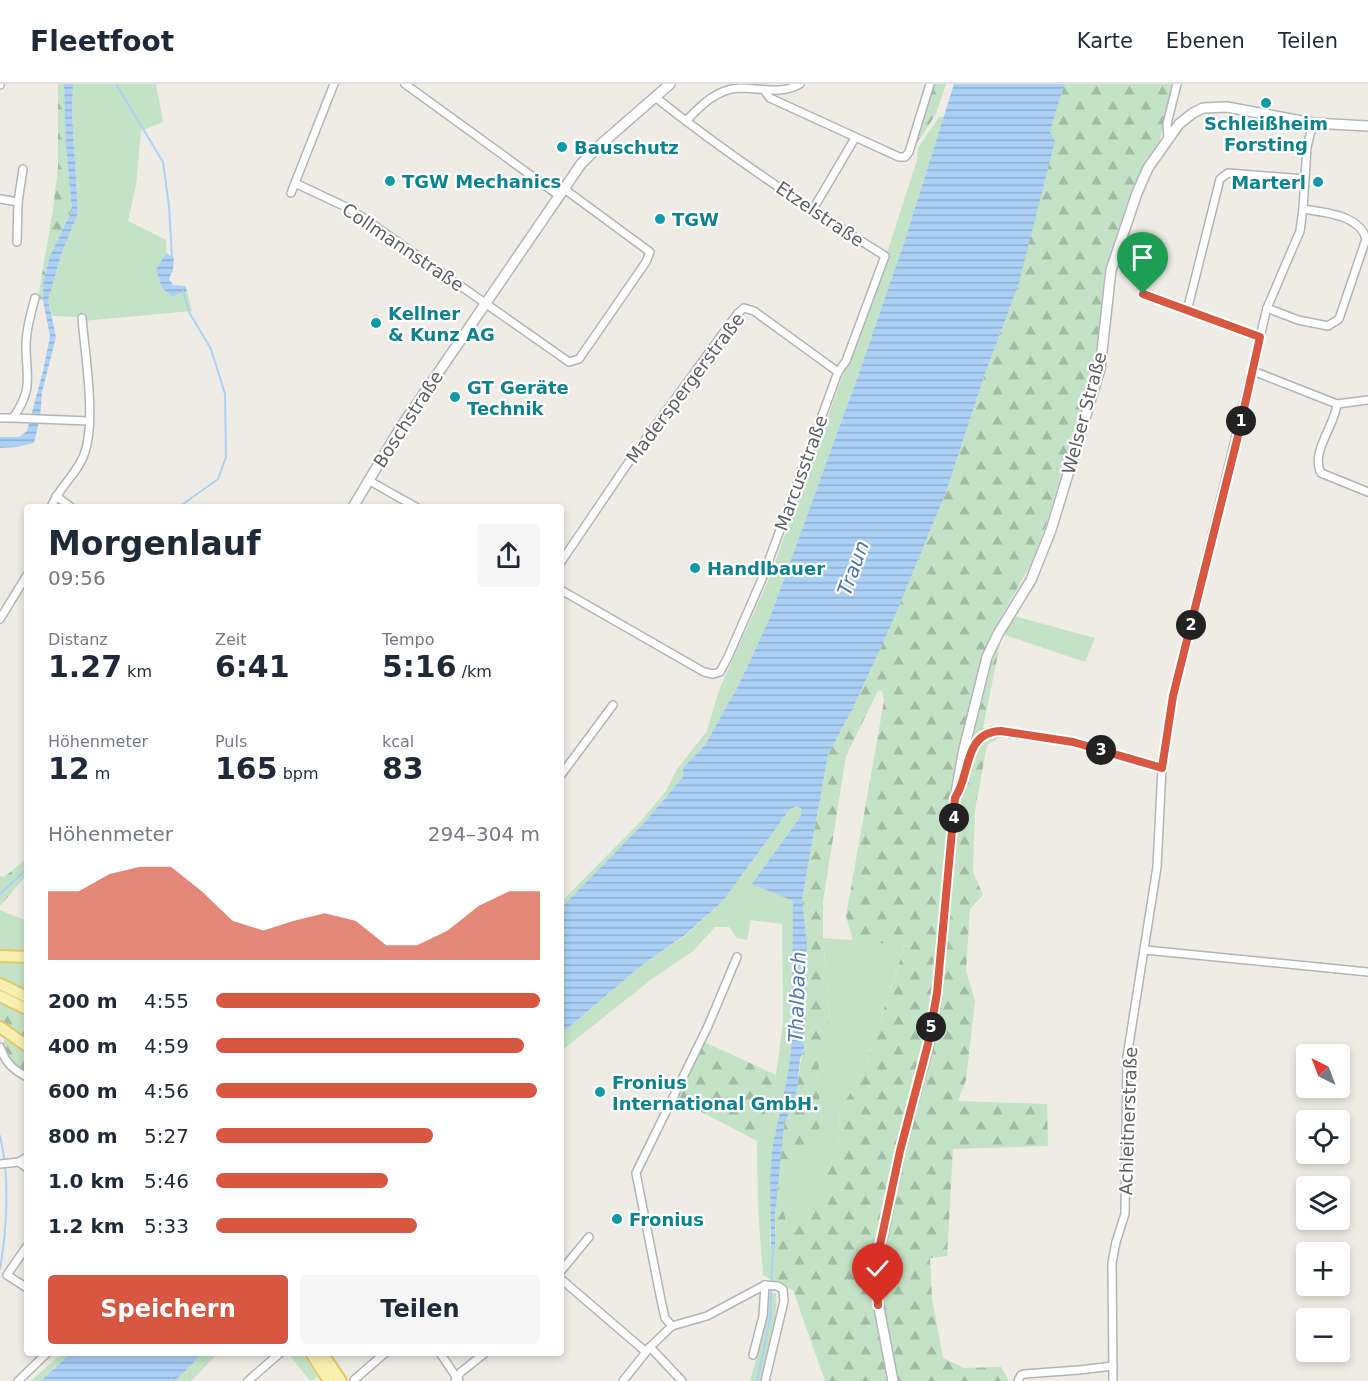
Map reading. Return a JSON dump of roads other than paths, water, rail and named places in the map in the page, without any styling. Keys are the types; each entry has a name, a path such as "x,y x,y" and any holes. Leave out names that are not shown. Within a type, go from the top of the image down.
{"main road":[{"name":"Boschstraße","path":"355,504 399,430 580,164 670,84"},
{"name":"Welser Straße","path":"893,1381 876,1292 878,1259 900,1151 928,1044 937,993 955,798 964,749 987,657 1041,558 1096,380 1104,337 1109,282 1116,254 1142,179 1168,139 1186,118 1203,108 1212,106 1245,109 1313,123 1368,126"},
{"path":"0,956 24,957"},
{"path":"3,991 24,996"},
{"path":"3,991 24,1007"},
{"path":"0,1027 24,1044"},
{"path":"313,1356 329,1381"},
{"path":"324,1356 341,1381"}],"street":[{"path":"291,193 334,84"},
{"path":"405,84 561,192"},
{"path":"686,121 704,102 721,93 739,88 787,89 800,84"},
{"path":"764,90 770,98 855,138 899,157 905,157 909,152 930,84"},
{"path":"1168,139 1167,124 1177,84"},
{"name":"Etzelstraße","path":"655,97 813,211 885,256 846,361 838,372"},
{"name":"Achleitnerstraße","path":"1113,1381 1112,1263 1125,1214 1126,1057 1157,867 1162,768 1173,696 1260,337 1268,308 1300,231 1307,147 1313,123"},
{"path":"813,211 855,138"},
{"path":"17,242 18,202 23,169"},
{"path":"1187,310 1220,179 1228,173 1304,179"},
{"name":"Collmannstraße","path":"295,183 358,215 569,362 579,359 625,294 650,252 561,192"},
{"path":"0,199 18,202"},
{"path":"1268,308 1314,325 1328,326 1339,319 1366,238 1364,230 1359,225 1329,213 1303,209"},
{"path":"1143,294 1260,337"},
{"path":"13,418 19,410 27,388 29,377 26,344 35,298"},
{"name":"Maderspergerstraße","path":"564,558 632,458 738,313 744,308 754,311 838,372"},
{"path":"52,504 85,454 90,431 82,318"},
{"path":"1253,371 1337,404 1368,399"},
{"name":"Marcusstraße","path":"564,592 704,672 713,674 720,672 762,579 838,372"},
{"path":"1337,404 1318,457 1317,466 1322,473 1368,492"},
{"path":"0,418 89,421"},
{"path":"368,480 411,504"},
{"path":"56,496 67,504"},
{"path":"0,619 24,579"},
{"path":"647,649 650,641"},
{"path":"564,771 614,705"},
{"path":"955,798 961,789 972,747 981,735 992,731 1073,742 1162,768"},
{"path":"1145,950 1368,972"},
{"path":"672,1326 665,1317 663,1309 636,1173 708,1026 737,957"},
{"path":"0,1047 5,1061 24,1075"},
{"path":"0,1164 19,1162 24,1159"},
{"path":"19,1162 24,1166"},
{"path":"564,1267 589,1237"},
{"path":"24,1250 7,1275 24,1286"},
{"path":"564,1281 648,1349 682,1381"},
{"path":"623,1381 648,1349 672,1326 707,1316 773,1286"},
{"path":"753,1355 773,1286"},
{"path":"765,1381 784,1301 773,1286"},
{"path":"18,1381 44,1356"},
{"path":"248,1381 276,1356"},
{"path":"354,1380 381,1356"},
{"path":"442,1356 457,1380"},
{"path":"457,1380 461,1372 481,1356"},
{"path":"1018,1381 1024,1374 1079,1371 1113,1366"}],"water":[{"path":"64,84 73,84 72,112 78,213 61,255 48,300 56,337 42,392 40,418 34,443 0,448 0,437 19,437 27,431 50,336 43,300 43,283 50,256 72,210 66,147"},
{"name":"Traun","path":"954,84 1064,84 1050,132 1055,141 1018,286 985,374 946,492 892,623 854,706 828,755 802,899 807,944 804,1049 800,1059 797,1090 784,1125 775,1215 775,1249 771,1249 772,1149 791,1051 793,901 752,884 801,816 802,809 797,806 790,809 723,901 685,935 642,965 564,1031 564,905 644,823 683,777 683,768 705,745 738,686 769,620 904,243"},
{"path":"166,253 174,258 173,270 169,279 173,285 185,286 187,291 172,297 162,288 156,270"},
{"path":"68,1356 200,1356 175,1381 41,1381"}],"waterway":[{"path":"116,84 163,162 169,206 172,258"},
{"path":"183,291 189,312 211,349 225,394 226,457 218,479 183,504"},
{"path":"0,894 24,872"},
{"path":"0,1136 6,1185 0,1269"},
{"name":"Thalbach","path":"757,1381 770,1320 773,1247"}],"place":[{"name":"Schleißheim Forsting","path":"1266,103"},
{"name":"Bauschutz","path":"562,147"},
{"name":"TGW Mechanics","path":"390,181"},
{"name":"Marterl","path":"1318,182"},
{"name":"TGW","path":"660,219"},
{"name":"Kellner & Kunz AG","path":"376,323"},
{"name":"GT Geräte Technik","path":"455,397"},
{"name":"Handlbauer","path":"695,568"},
{"name":"Fronius International GmbH.","path":"600,1092"},
{"name":"Fronius","path":"617,1219"}]}
